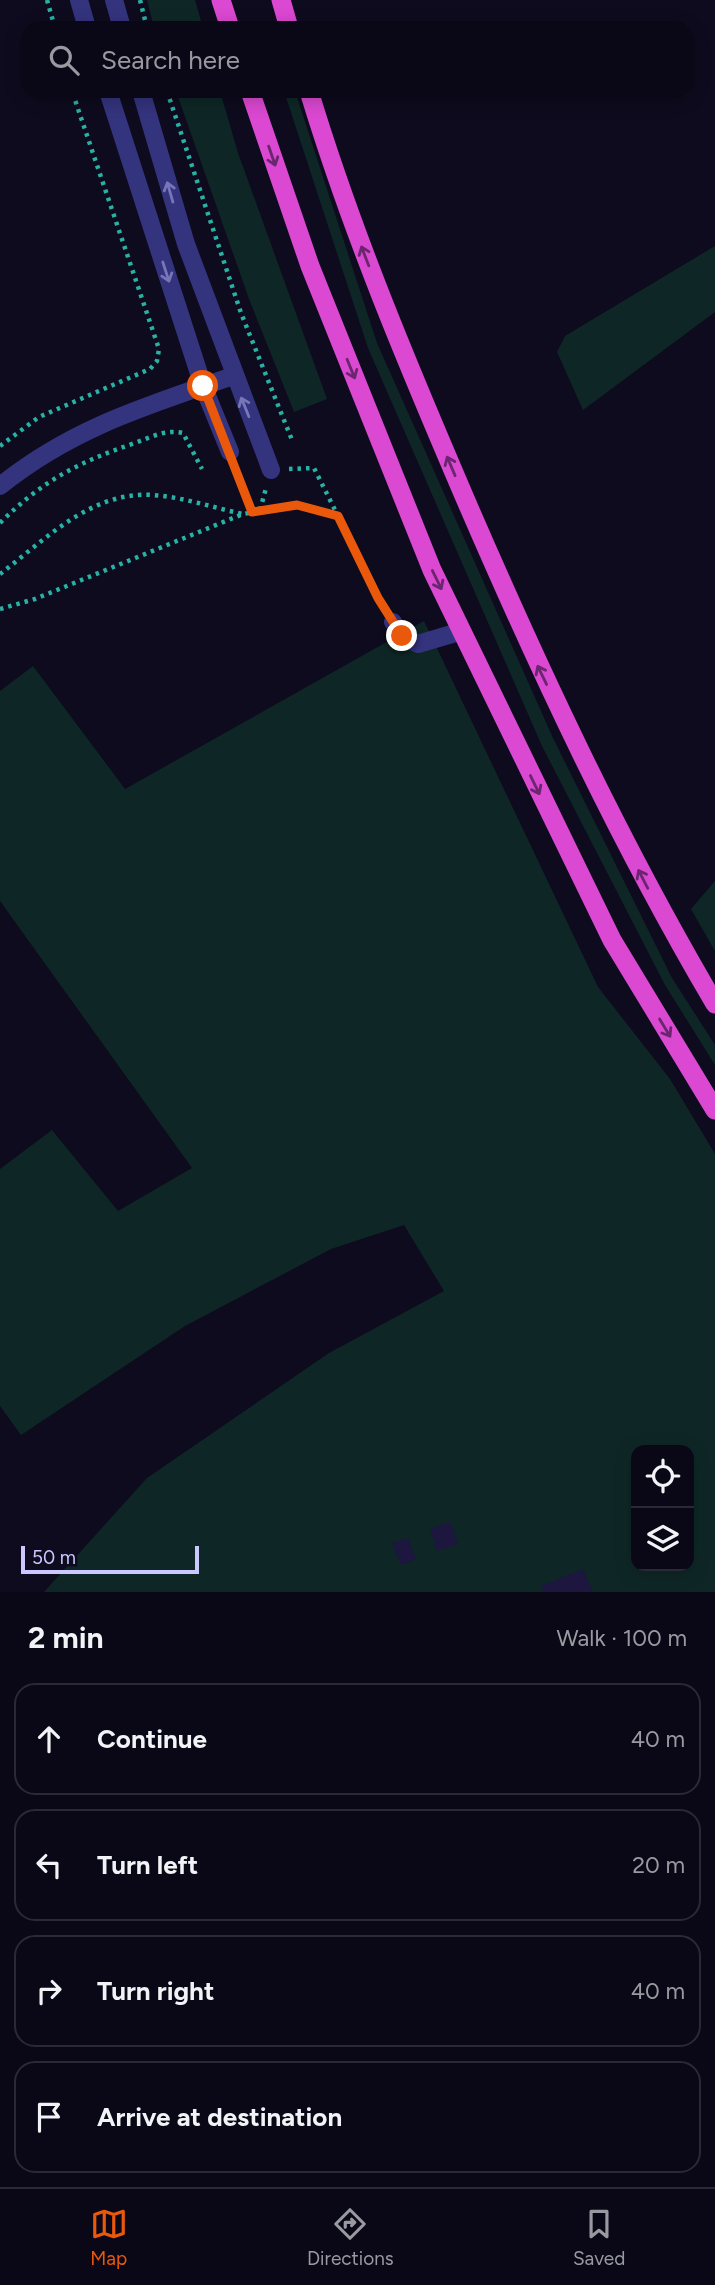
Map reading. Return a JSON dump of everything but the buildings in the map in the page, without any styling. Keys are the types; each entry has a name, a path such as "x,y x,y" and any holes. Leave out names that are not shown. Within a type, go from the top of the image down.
{"highway":[{"path":"221,0 228,21"},
{"path":"281,0 287,21"},
{"path":"252,98 310,266 432,570 562,842 630,969 715,1110"},
{"path":"311,98 364,253 402,353 529,646 647,887 715,1004"}],"street":[{"path":"79,0 85,21"},
{"path":"114,0 120,21"},
{"path":"110,98 203,386 230,452"},
{"path":"143,98 186,244 233,376 271,470"},
{"path":"0,486 45,453 81,432 233,376"},
{"path":"393,622 402,636 418,643 462,631"}],"path":[{"path":"47,0 53,21"},
{"path":"140,0 145,21"},
{"path":"0,446 39,417 150,369 157,361 159,349 74,98"},
{"path":"169,98 241,313 292,440"},
{"path":"0,523 26,498 84,460 168,431 183,433 202,469"},
{"path":"230,452 252,512"},
{"path":"271,470 314,468 378,598 393,622"},
{"path":"0,574 78,515 108,500 155,495 243,514"},
{"path":"0,609 60,589 243,514 297,505 338,516"}],"green space":[{"path":"147,0 195,0 201,21 152,21"},
{"path":"178,98 222,98 238,153 327,399 294,412 249,299"},
{"path":"286,98 297,98 377,343 553,738 672,978 715,1045 715,1065 665,985 542,746 368,348"},
{"path":"715,246 715,312 583,410 557,352 565,336"},
{"path":"424,621 598,987 670,1079 715,1154 715,1592 44,1592 147,1478 329,1353 444,1291 404,1225 331,1249 185,1326 21,1435 0,1406 0,1169 52,1130 118,1211 192,1168 0,901 0,691 33,666 125,789"},
{"path":"715,881 715,951 691,909"}],"route":[{"path":"203,386 252,512 279,505 297,505 338,516 378,598 402,636"}]}
